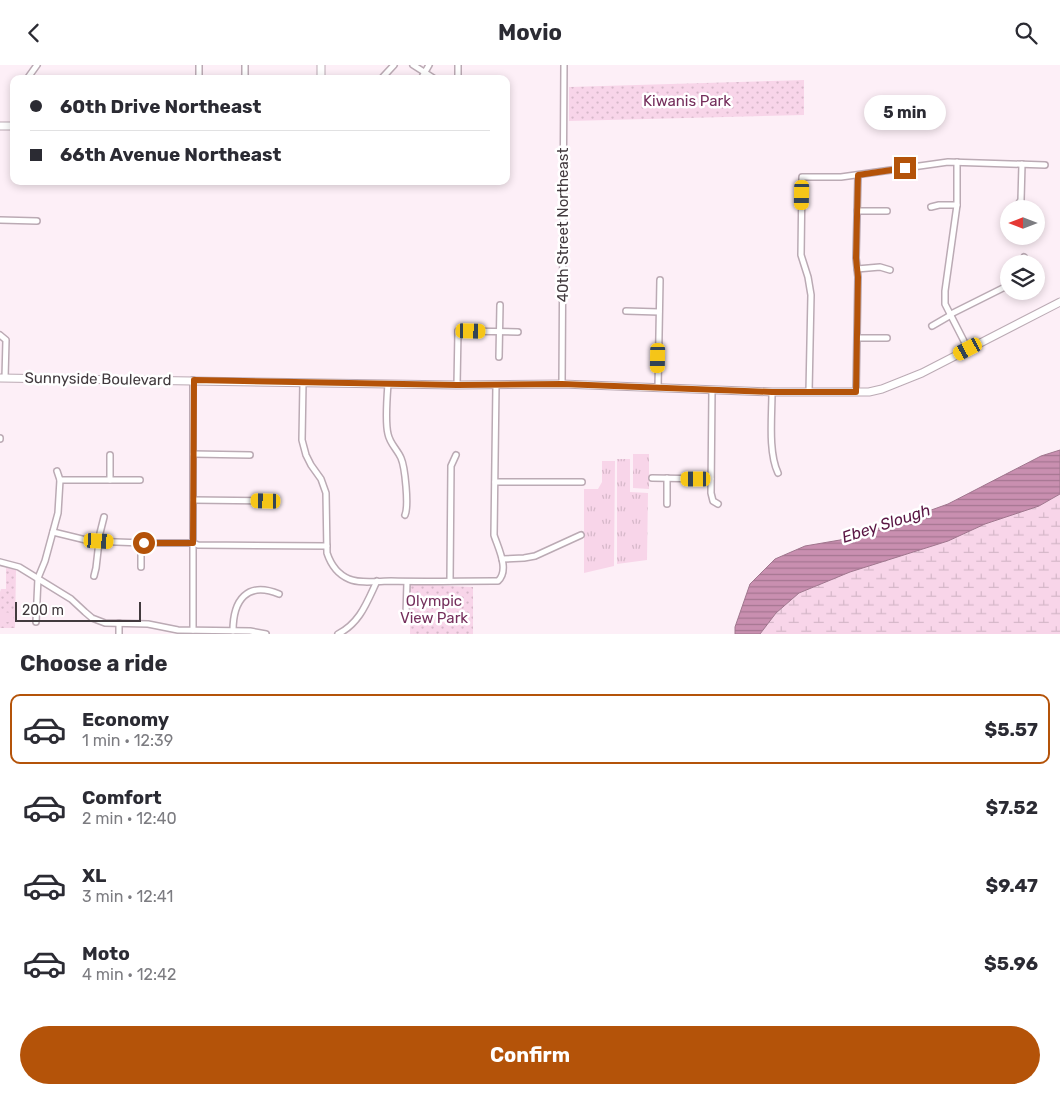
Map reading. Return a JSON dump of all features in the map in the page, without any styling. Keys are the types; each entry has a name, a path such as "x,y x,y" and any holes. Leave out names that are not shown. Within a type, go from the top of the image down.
{"street":[{"path":"385,75 394,65"},
{"path":"413,65 428,75"},
{"path":"425,73 430,65"},
{"name":"40th Street Northeast","path":"562,384 564,65"},
{"path":"957,162 957,205 946,304 968,349"},
{"path":"809,392 811,295 801,255 802,177 841,177 957,162 1046,165"},
{"path":"1021,200 1022,164"},
{"path":"856,392 858,175"},
{"path":"931,207 957,205"},
{"path":"857,211 887,211"},
{"path":"0,220 36,221"},
{"path":"857,269 880,267 890,270"},
{"path":"658,388 660,280"},
{"path":"932,327 1000,290"},
{"path":"562,384 772,392 870,392 906,381 1060,302"},
{"path":"499,357 500,305"},
{"path":"626,311 659,311"},
{"path":"457,385 458,331 518,332"},
{"path":"0,335 6,340 3,378"},
{"path":"857,338 886,338"},
{"name":"Sunnyside Boulevard","path":"3,378 457,385 562,384"},
{"path":"194,380 194,632"},
{"path":"302,383 302,440 306,455 322,479 326,493 327,553 329,560 334,569 351,580 377,581 498,581 502,578 502,559 494,535 496,385"},
{"path":"388,384 387,430 392,445 402,459 406,496 405,515"},
{"path":"712,390 711,493 713,501 718,504"},
{"path":"772,392 772,454 778,473"},
{"path":"193,454 250,455"},
{"path":"110,455 110,480"},
{"path":"450,581 451,466 456,455"},
{"path":"36,622 38,578 45,561 58,513 60,479 57,471"},
{"path":"652,478 711,479"},
{"path":"667,478 667,504"},
{"path":"60,479 140,480"},
{"path":"495,482 582,482"},
{"path":"193,500 266,501"},
{"path":"94,576 104,517"},
{"path":"53,532 90,541 193,543 198,545 327,546"},
{"path":"502,559 524,559 535,556 581,535"},
{"path":"141,543 141,567"},
{"path":"0,562 19,567 38,578 72,599 92,618 105,623 148,624 194,632 250,631 266,634"},
{"path":"338,634 354,624 377,581"},
{"path":"406,615 407,581"},
{"path":"232,631 235,607 245,595 258,589 279,594"},
{"path":"119,623 119,634"}],"green space":[{"name":"Kiwanis Park","path":"804,80 804,115 569,121 569,87"},
{"path":"633,454 649,454 649,489 633,488"},
{"path":"617,459 630,459 630,492 648,493 647,560 617,564"},
{"path":"602,461 615,461 614,566 584,573 584,489 598,489 602,482"},
{"path":"1060,494 1060,634 760,634 776,613 799,593 850,572 948,541 985,524 1039,506"},
{"path":"6,567 16,570 15,628 0,628 0,592 1,589 6,589"},
{"name":"Olympic View Park","path":"429,580 430,585 473,587 473,634 410,634 410,581"},
{"path":"0,612 14,613 13,622 0,622"}],"shaded area":[{"name":"Ebey Slough","path":"1060,450 1060,494 1039,506 985,524 948,541 850,572 799,593 776,613 760,634 735,634 735,627 750,584 775,559 805,546 840,540 948,504 1041,456"}],"route":[{"path":"144,543 193,543 194,380 457,385 562,384 772,392 856,392 858,175 905,168"}]}
